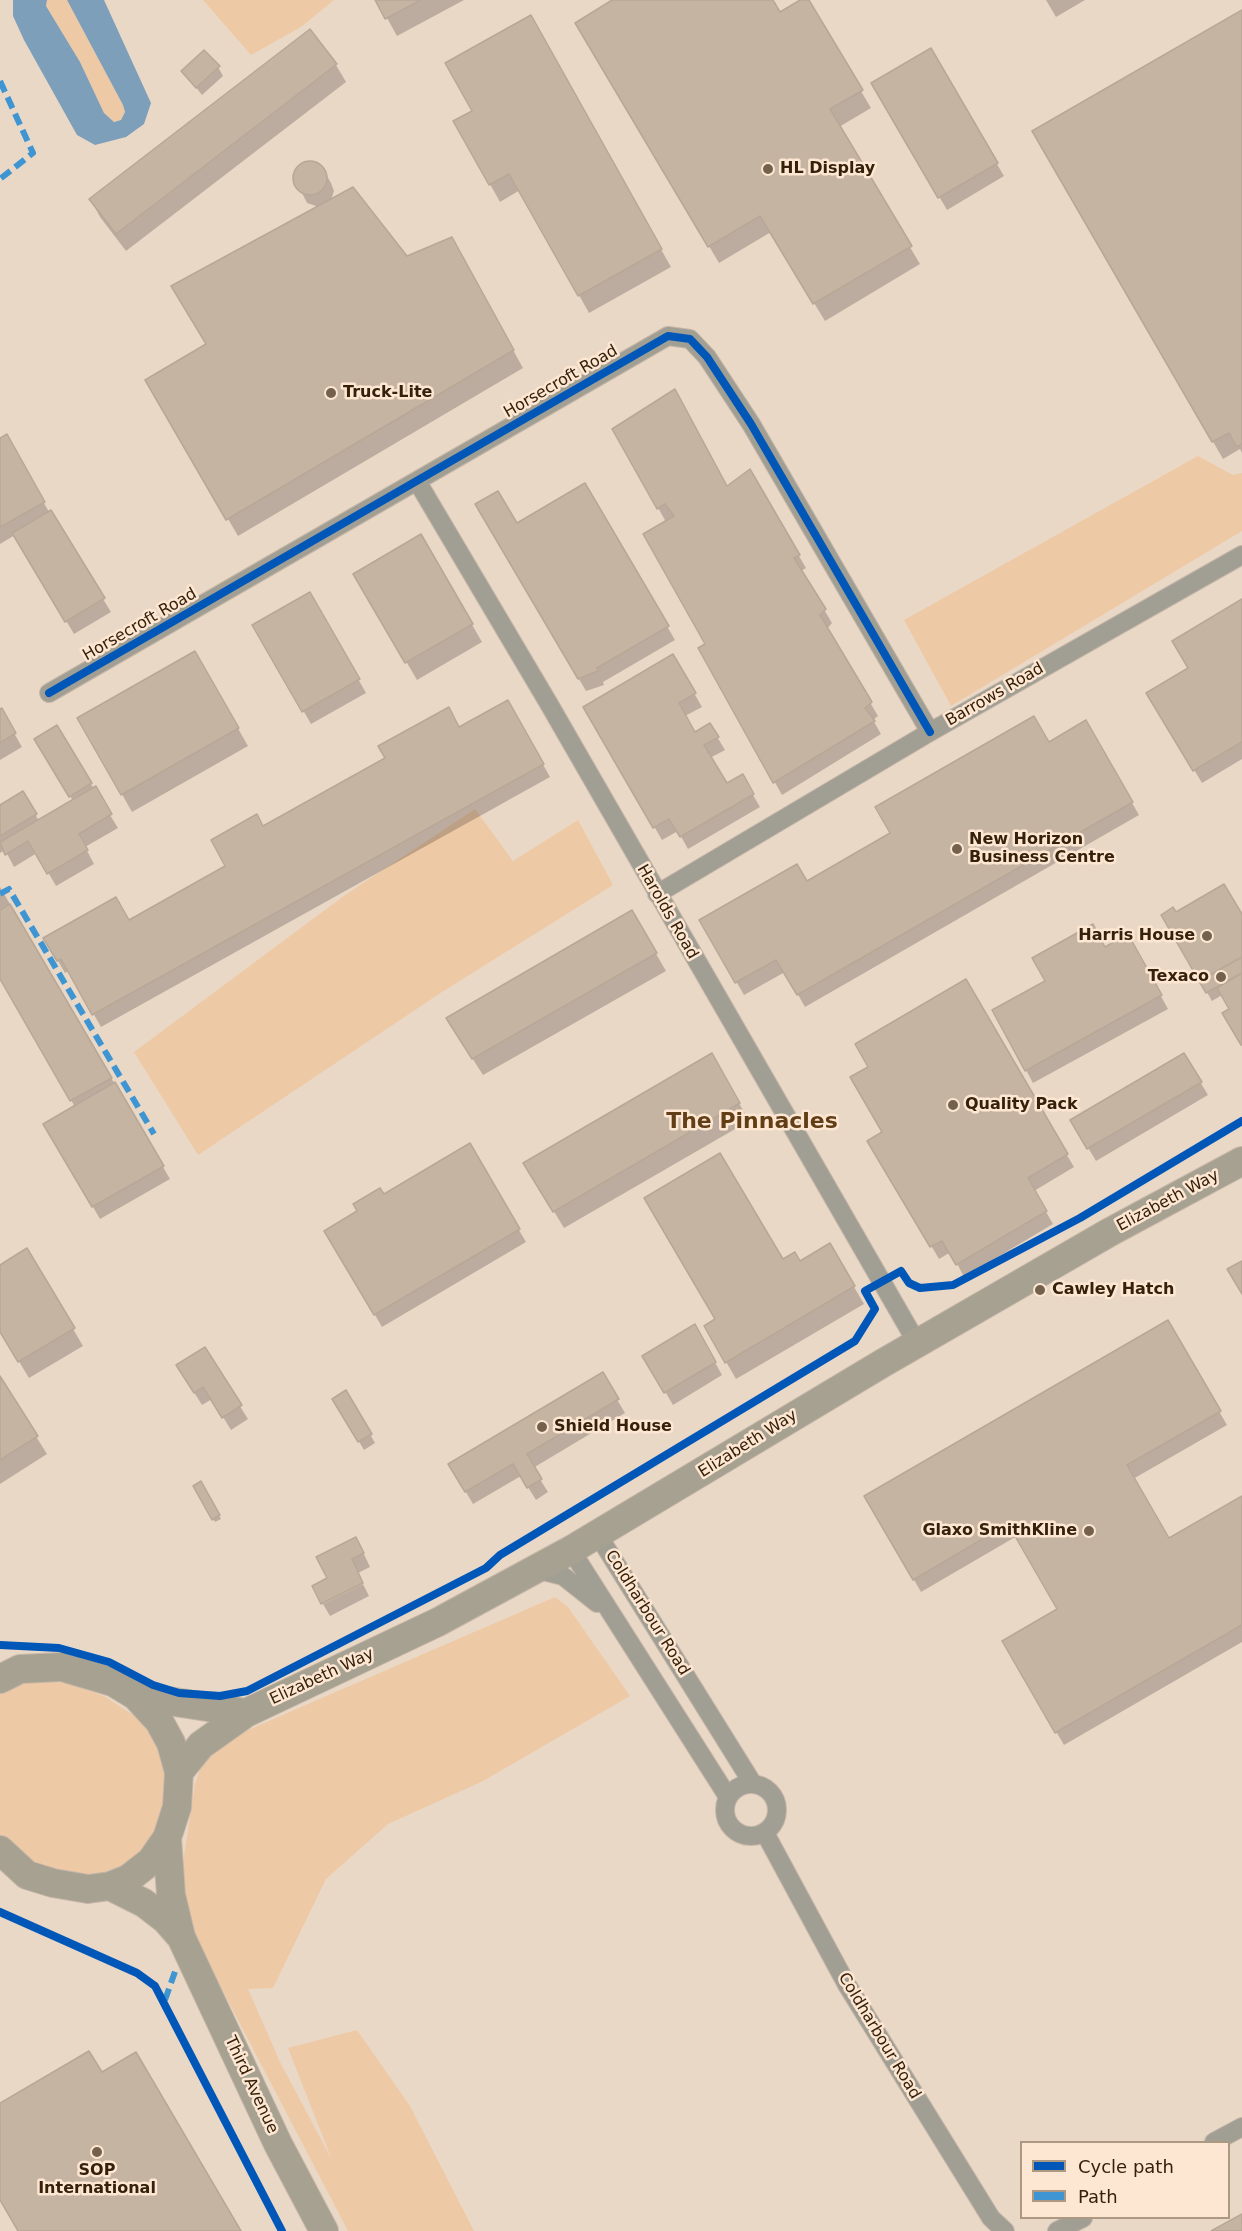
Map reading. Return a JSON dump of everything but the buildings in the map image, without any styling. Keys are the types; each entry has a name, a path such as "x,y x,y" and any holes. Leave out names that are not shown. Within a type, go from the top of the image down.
{"main road":[{"name":"Elizabeth Way","path":"179,1772 201,1744 246,1713 438,1622 571,1550 917,1343 1242,1161"},
{"path":"0,1850 27,1875 88,1889 110,1886 128,1879 151,1861 167,1838 177,1807 179,1772 171,1743 159,1721 136,1696 113,1682 86,1672 62,1667 7,1671"},
{"path":"136,1696 246,1713"},
{"name":"Third Avenue","path":"167,1838 171,1895 181,1937 279,2144 324,2231"},
{"name":"Third Avenue","path":"110,1886 144,1902 181,1937"}],"street":[{"name":"Horsecroft Road","path":"49,693 668,336 690,339 707,357 751,424 930,732"},
{"name":"Harolds Road","path":"417,480 549,704 917,1343"},
{"name":"Barrows Road","path":"657,894 930,732 1242,555"},
{"name":"Coldharbour Road","path":"571,1550 728,1797 725,1817 733,1830 748,1837 765,1833 776,1820 776,1802 767,1789 753,1784 598,1535"},
{"name":"Coldharbour Road","path":"535,1569 563,1576 584,1590 618,1623"},
{"path":"728,1797 738,1786 753,1784"},
{"name":"Coldharbour Road","path":"765,1833 847,1985 991,2218 1005,2231"},
{"path":"1216,2141 1242,2127"},
{"path":"1057,2231 1079,2219"}],"shaded area":[{"path":"47,0 67,0 123,105 125,112 121,120 114,122 104,113 80,62 46,6"},
{"path":"203,0 334,0 301,27 251,55"},
{"path":"1198,456 1233,475 1242,473 1242,531 951,706 904,620"},
{"path":"475,809 513,861 578,820 613,885 442,992 198,1155 134,1052 345,895"},
{"path":"555,1597 568,1607 630,1696 483,1781 388,1824 326,1879 273,1988 248,1989 280,2062 332,2160 288,2048 357,2030 410,2106 474,2231 348,2231 200,1947 181,1904 183,1863 195,1784 204,1757 225,1740"},
{"path":"48,1681 71,1684 104,1696 141,1720 162,1752 167,1776 163,1805 152,1841 139,1858 101,1878 48,1873 0,1837 0,1694 26,1682"}],"water":[{"path":"13,0 47,0 46,6 80,62 104,113 114,122 121,120 125,112 123,105 67,0 104,0 151,103 144,124 126,137 95,145 77,135 24,40 13,16"}],"marked path":[{"path":"0,81 33,153 0,179"},
{"path":"0,894 9,889 154,1134"},
{"path":"165,2000 177,1966"}],"cycle path":[{"path":"49,693 668,336 690,339 707,357 751,424 930,732"},
{"path":"0,1645 59,1648 109,1662 153,1685 179,1693 220,1696 247,1691 486,1568 500,1555 855,1341 875,1309 865,1291 901,1271 909,1283 920,1288 953,1285 1080,1218 1242,1121"},
{"path":"0,1912 137,1973 155,1986 282,2231"}],"place":[{"name":"HL Display","path":"768,169"},
{"name":"Truck-Lite","path":"331,393"},
{"name":"New Horizon Business Centre","path":"957,849"},
{"name":"Harris House","path":"1207,936"},
{"name":"Texaco","path":"1221,977"},
{"name":"Quality Pack","path":"953,1105"},
{"name":"Cawley Hatch","path":"1040,1290"},
{"name":"Shield House","path":"542,1427"},
{"name":"Glaxo SmithKline","path":"1089,1531"},
{"name":"SOP International","path":"97,2152"}],"district":[{"name":"The Pinnacles","path":"752,1122"}]}
